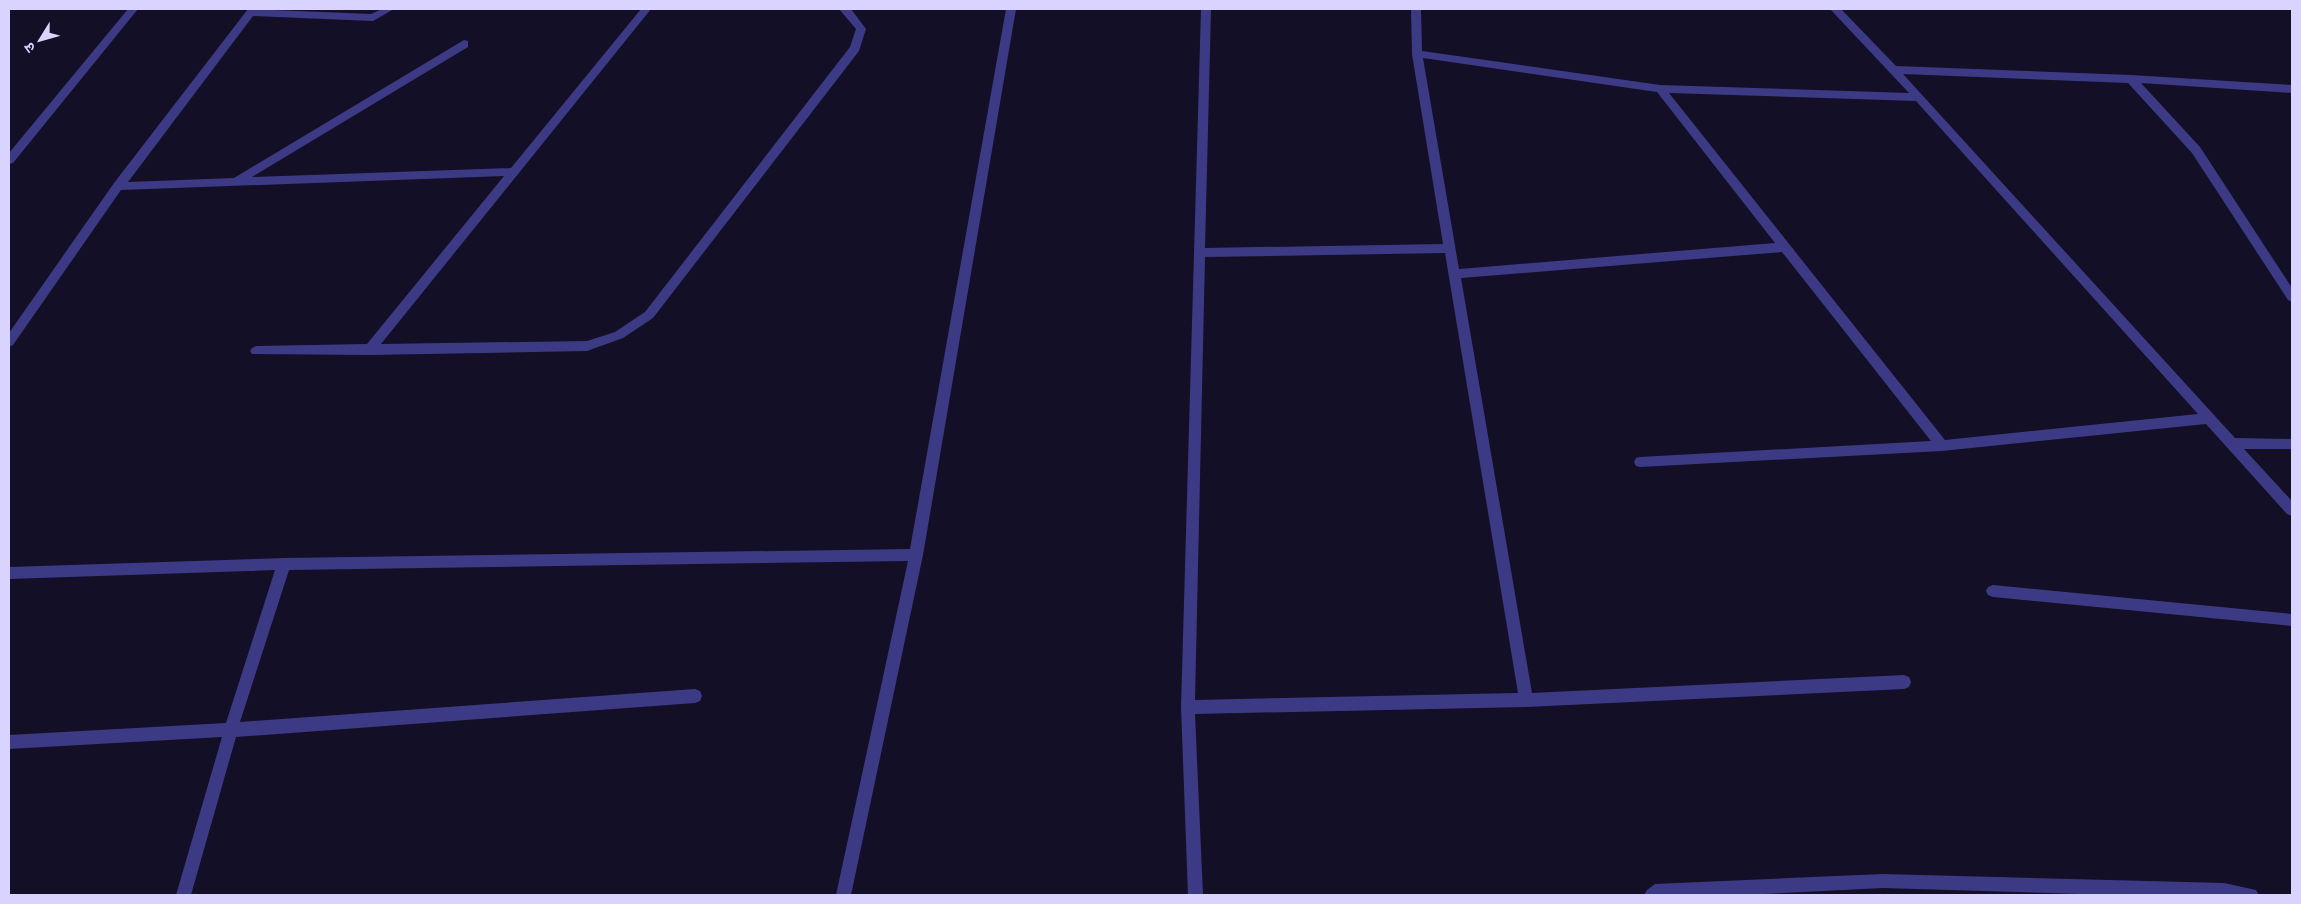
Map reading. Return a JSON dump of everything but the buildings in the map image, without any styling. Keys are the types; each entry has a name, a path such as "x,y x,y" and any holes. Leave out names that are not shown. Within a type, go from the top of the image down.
{"street":[{"path":"9,160 133,9"},
{"path":"9,342 118,186 252,10 372,18 388,9"},
{"path":"369,350 646,9"},
{"path":"256,351 587,346 619,335 649,314 855,48 861,29 847,10 844,9"},
{"path":"844,895 916,555 1011,9"},
{"path":"1194,895 1188,707 1206,9"},
{"path":"1416,9 1417,54 1526,700"},
{"path":"1835,9 1919,97 2292,510"},
{"path":"234,182 464,44"},
{"path":"1417,54 1660,89 1919,97"},
{"path":"1893,70 2130,79 2292,89"},
{"path":"2130,79 2196,150 2292,297"},
{"path":"1660,89 1942,446"},
{"path":"118,186 513,172"},
{"path":"1454,274 1784,247"},
{"path":"1200,253 1450,248"},
{"path":"1640,462 1942,446 2209,418"},
{"path":"2231,443 2292,444"},
{"path":"9,573 284,564 916,555"},
{"path":"184,895 232,730 284,564"},
{"path":"1993,591 2292,620"},
{"path":"1188,707 1526,700 1904,682"},
{"path":"9,742 232,730 695,696"},
{"path":"1652,895 1655,892 1883,881 2224,891 2251,895"}]}
